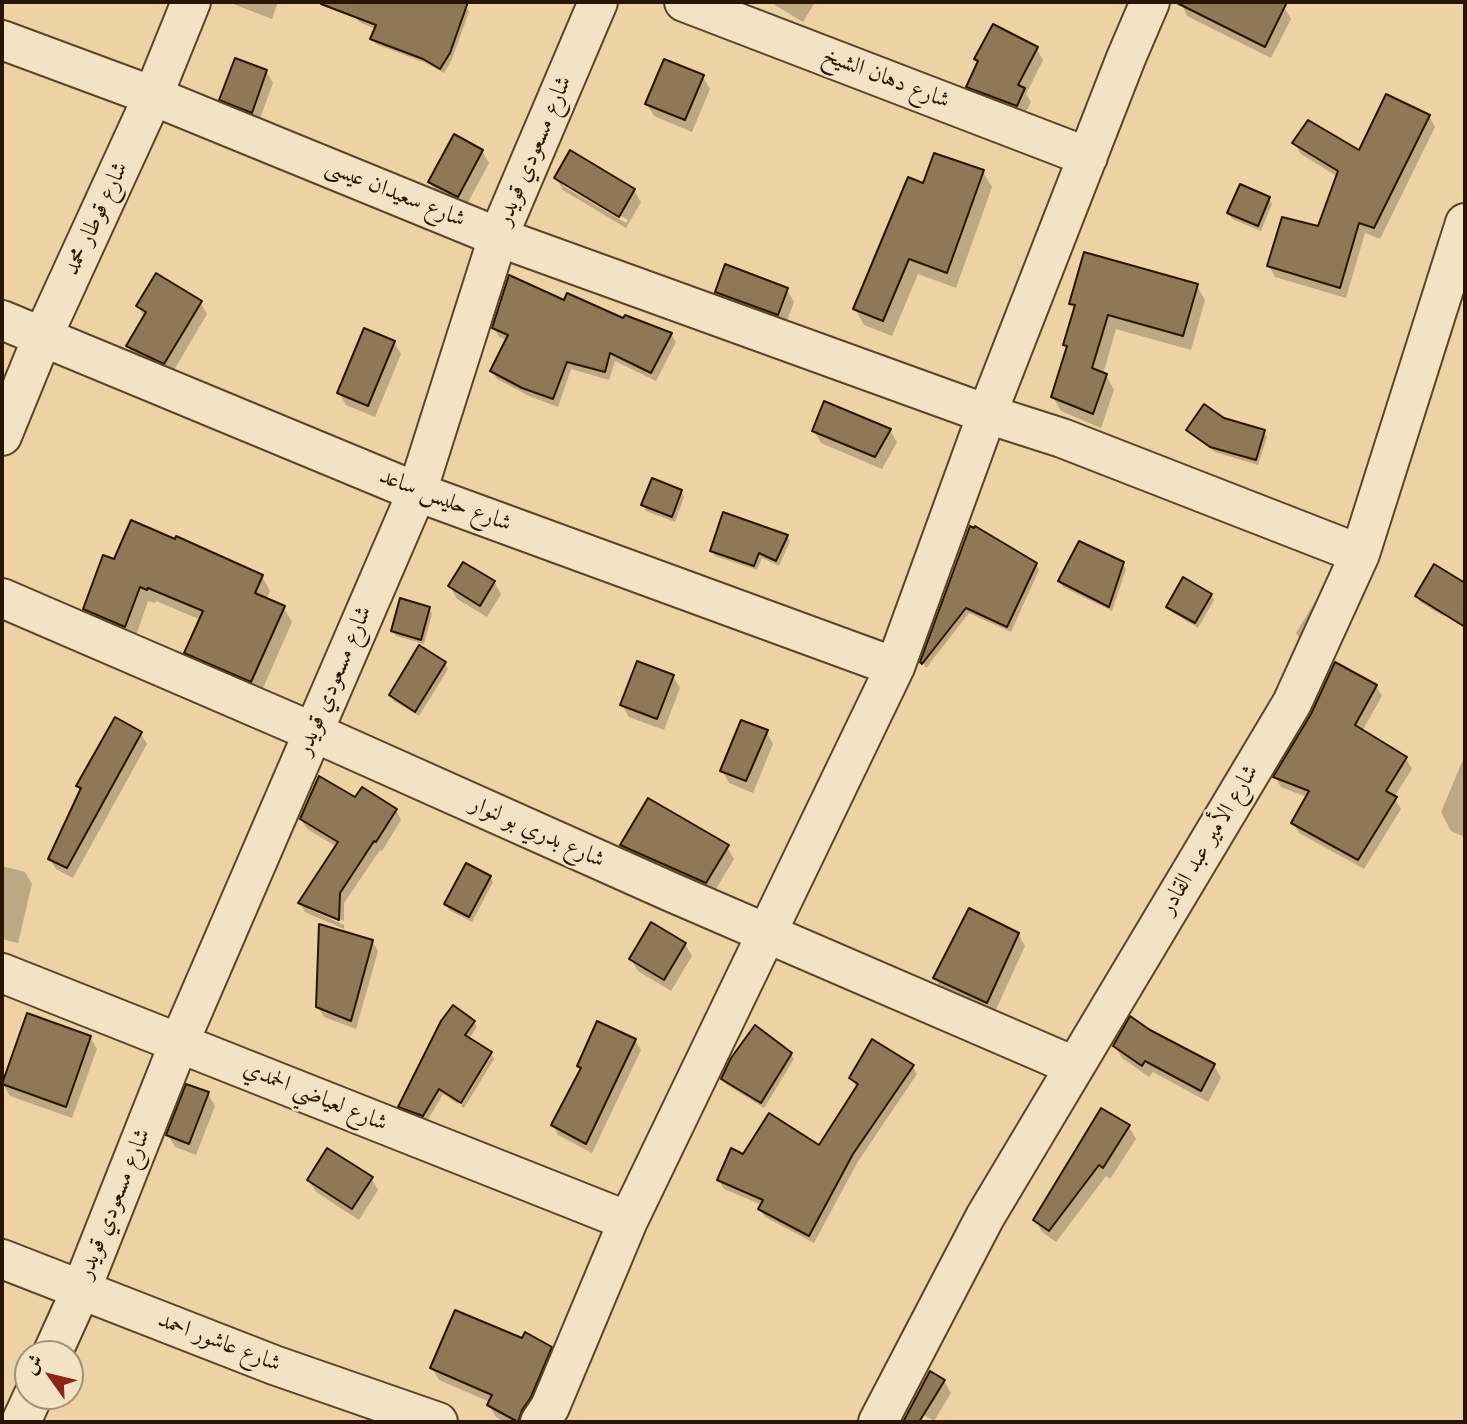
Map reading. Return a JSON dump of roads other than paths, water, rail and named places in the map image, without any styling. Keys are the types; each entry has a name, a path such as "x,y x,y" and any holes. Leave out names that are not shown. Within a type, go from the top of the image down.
{"street":[{"name":"شارع قوطار محمد","path":"2,436 42,338 153,96 191,2"},
{"name":"شارع مسعودي قويدر","path":"58,1340 180,1043 417,492 498,237 598,2"},
{"name":"شارع دهان الشيخ","path":"684,2 1088,157"},
{"path":"540,1422 550,1407 628,1221 895,667 987,414 1150,2"},
{"name":"شارع سعيدان عيسى","path":"2,40 153,96 498,237 987,414 1062,438 1360,554"},
{"name":"شارع الأمير عبد القادر","path":"878,1422 985,1217 1292,703 1360,554 1457,276 1465,223"},
{"name":"شارع حليس ساعد","path":"2,320 417,492 895,667"},
{"name":"شارع بدري بو لنوار","path":"2,598 313,732 766,934 1074,1066"},
{"name":"شارع لعياضي الحمدي","path":"2,973 628,1221"},
{"name":"شارع عاشور احمد","path":"2,1259 274,1365 438,1422"}]}
